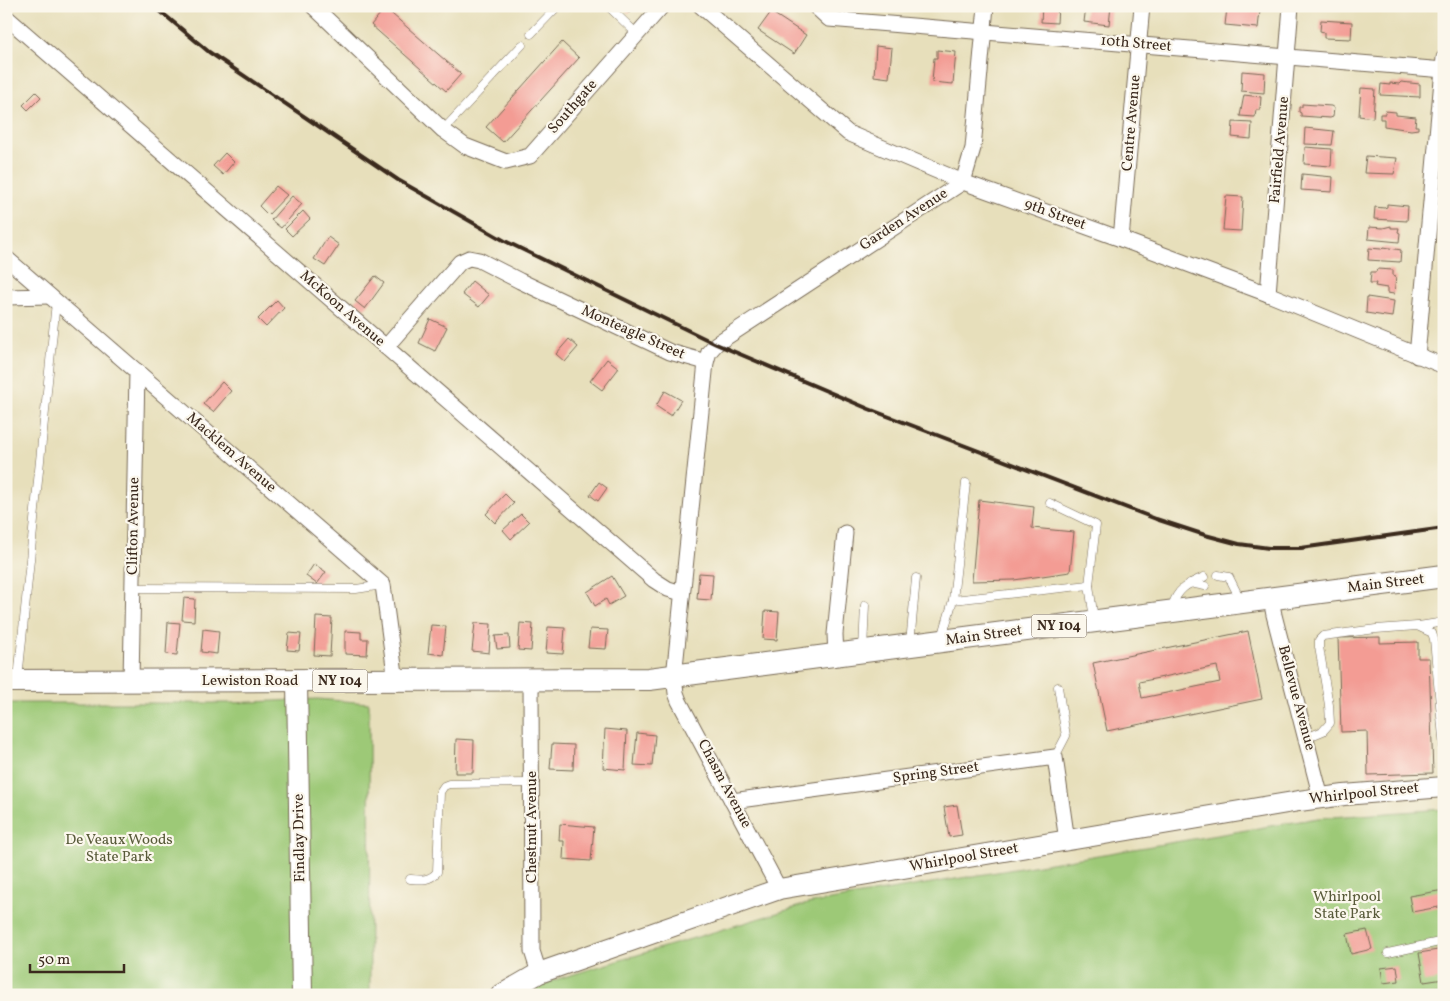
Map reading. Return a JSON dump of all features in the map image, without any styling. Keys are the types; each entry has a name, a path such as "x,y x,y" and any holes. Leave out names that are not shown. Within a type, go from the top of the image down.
{"main road":[{"name":"Main Street","path":"674,677 1444,576"},
{"name":"Lewiston Road","path":"12,681 619,680 674,677"}],"street":[{"name":"Southgate","path":"313,6 442,130 465,146 506,162 530,156 662,6"},
{"name":"9th Street","path":"701,6 848,134 963,182 1268,294 1444,366"},
{"name":"10th Street","path":"815,6 829,19 1287,57 1443,66"},
{"name":"Garden Avenue","path":"706,362 709,352 716,344 963,182 973,148 986,6"},
{"name":"Centre Avenue","path":"1122,239 1142,6"},
{"name":"Fairfield Avenue","path":"1268,294 1291,6"},
{"name":"McKoon Avenue","path":"6,17 654,580 668,589 682,593"},
{"path":"1417,356 1443,66"},
{"name":"Macklem Avenue","path":"6,258 383,585"},
{"name":"Monteagle Street","path":"386,347 460,262 469,258 479,260 670,352 706,362 674,677"},
{"path":"6,297 53,299"},
{"name":"Clifton Avenue","path":"131,681 137,371"},
{"path":"836,656 835,634 845,533"},
{"path":"383,585 396,680"},
{"name":"Bellevue Avenue","path":"1271,599 1321,798"},
{"name":"Chasm Avenue","path":"674,677 676,693 779,889"},
{"name":"Chestnut Avenue","path":"531,680 532,950 539,973"},
{"name":"Findlay Drive","path":"297,681 302,995"},
{"path":"1055,757 1067,841"},
{"name":"Spring Street","path":"732,800 1055,757"},
{"name":"Whirlpool Street","path":"501,995 539,973 779,889 1321,798 1444,787"}],"lane":[{"path":"531,34 558,6"},
{"path":"608,6 637,34"},
{"path":"442,130 522,45"},
{"path":"12,681 53,299"},
{"path":"941,642 953,600 966,483"},
{"path":"1050,503 1096,525 1089,585 1094,622"},
{"path":"1218,575 1229,577"},
{"path":"1171,612 1179,592 1190,583 1204,577"},
{"path":"1219,584 1229,577"},
{"path":"1229,577 1242,602"},
{"path":"910,646 916,578"},
{"path":"1190,583 1205,586"},
{"path":"133,588 356,589 383,585"},
{"path":"953,600 1089,585"},
{"path":"863,652 865,605"},
{"path":"1306,738 1323,731 1330,723 1329,705 1319,647 1319,640 1323,636 1444,622"},
{"path":"1417,626 1432,633 1434,639 1444,749"},
{"path":"1055,757 1066,736 1058,687"},
{"path":"410,879 428,879 437,872 440,792 444,786 449,784 532,783"},
{"path":"1388,954 1444,941"}],"green space":[{"name":"De Veaux Woods State Park","path":"317,699 369,703 370,995 6,995 6,703 231,703"},
{"name":"Whirlpool State Park","path":"1444,809 1444,995 526,995 551,981 807,904 1318,818"}],"building":[{"path":"622,6 635,6 629,13"},
{"path":"937,6 960,6 960,10 937,9"},
{"path":"1042,6 1058,6 1057,23 1041,22"},
{"path":"1086,6 1111,6 1109,25 1084,22"},
{"path":"385,8 461,74 446,91 371,25"},
{"path":"1227,8 1260,11 1258,28 1225,25"},
{"path":"771,12 806,35 794,54 758,30"},
{"path":"1321,20 1352,22 1351,39 1324,38 1324,32 1320,31"},
{"path":"562,42 579,58 503,142 486,127"},
{"path":"876,46 892,48 889,78 874,76"},
{"path":"937,50 956,52 953,84 932,82 934,58 937,58"},
{"path":"1242,71 1265,73 1264,93 1241,91"},
{"path":"1401,82 1420,84 1420,97 1380,95 1381,84 1390,85 1390,83 1399,84"},
{"path":"1361,88 1375,89 1373,118 1359,116"},
{"path":"36,92 41,97 28,110 23,105"},
{"path":"1244,95 1261,97 1260,110 1256,110 1255,117 1240,116"},
{"path":"1302,104 1331,106 1334,108 1333,117 1301,116 1299,107 1302,107"},
{"path":"1385,111 1396,112 1396,115 1416,117 1415,126 1418,126 1418,129 1411,130 1384,126 1384,119 1380,119 1380,114 1385,114"},
{"path":"1233,122 1252,123 1251,139 1232,137"},
{"path":"1305,128 1334,131 1332,145 1304,144"},
{"path":"1305,147 1332,149 1331,166 1304,164"},
{"path":"225,153 234,162 223,175 213,166"},
{"path":"1366,156 1397,158 1394,174 1364,173"},
{"path":"1302,174 1333,177 1332,192 1301,190"},
{"path":"276,186 287,195 268,215 259,206"},
{"path":"292,196 302,204 281,228 271,220"},
{"path":"1226,196 1243,197 1241,231 1223,230"},
{"path":"1387,204 1408,206 1407,221 1374,219 1375,207 1384,208 1387,207"},
{"path":"303,211 310,219 292,236 285,229"},
{"path":"1391,226 1391,228 1399,228 1399,242 1368,239 1369,227 1383,228"},
{"path":"328,237 339,245 325,266 314,259"},
{"path":"1384,247 1401,250 1400,262 1368,260 1369,248 1381,249"},
{"path":"1377,269 1393,270 1393,276 1396,277 1394,294 1387,293 1387,288 1375,286 1376,283 1370,283 1371,272 1376,272"},
{"path":"375,276 384,283 365,309 355,301"},
{"path":"472,281 489,295 479,307 462,294"},
{"path":"1367,297 1394,301 1392,317 1366,313"},
{"path":"277,300 284,308 266,327 258,319"},
{"path":"430,319 447,327 435,351 419,343"},
{"path":"569,339 578,347 565,362 556,354"},
{"path":"607,359 619,368 602,390 590,381"},
{"path":"222,382 231,391 213,412 203,404"},
{"path":"665,391 681,400 671,416 656,406"},
{"path":"599,482 607,488 598,501 590,495"},
{"path":"505,494 514,503 495,523 486,514"},
{"path":"979,500 1034,507 1032,528 1074,532 1070,572 1014,580 972,581"},
{"path":"521,514 529,522 511,539 503,530"},
{"path":"314,564 326,572 317,584 306,576"},
{"path":"699,573 713,574 711,600 697,599"},
{"path":"612,576 624,596 609,605 606,599 595,606 587,592"},
{"path":"184,598 195,599 194,621 182,620"},
{"path":"765,611 779,612 777,640 763,639"},
{"path":"316,617 332,618 330,656 314,655"},
{"path":"168,622 180,623 177,655 166,654"},
{"path":"475,623 491,624 489,653 472,651"},
{"path":"520,623 533,624 531,651 518,650"},
{"path":"431,625 446,626 443,655 428,653"},
{"path":"548,627 565,628 563,654 546,653"},
{"path":"203,629 219,631 217,654 201,652"},
{"path":"590,629 608,630 606,649 588,648"},
{"path":"345,631 361,632 361,639 368,639 367,655 345,654"},
{"path":"1248,631 1262,699 1107,731 1093,663","holes":["1217,666 1220,682 1142,698 1139,682"]},
{"path":"289,633 301,634 299,651 287,650"},
{"path":"509,635 510,648 497,649 495,636"},
{"path":"1380,637 1380,643 1418,642 1418,658 1429,658 1433,773 1368,775 1367,731 1341,732 1338,638"},
{"path":"605,729 627,731 625,770 603,768"},
{"path":"637,733 655,735 652,766 634,765"},
{"path":"456,739 474,740 473,773 455,773"},
{"path":"552,744 574,745 573,770 550,769"},
{"path":"957,805 962,835 949,837 944,807"},
{"path":"560,824 594,827 591,861 563,859 564,841 559,841"},
{"path":"1444,890 1444,906 1412,912 1409,896"},
{"path":"1367,930 1372,949 1351,954 1347,934"},
{"path":"1444,949 1444,979 1424,982 1419,953"},
{"path":"1397,966 1399,981 1383,983 1381,968"}],"railway":[{"path":"154,6 209,52 398,180 505,241 716,344 869,409 1156,519 1239,544 1269,548 1301,548 1444,528"}]}
